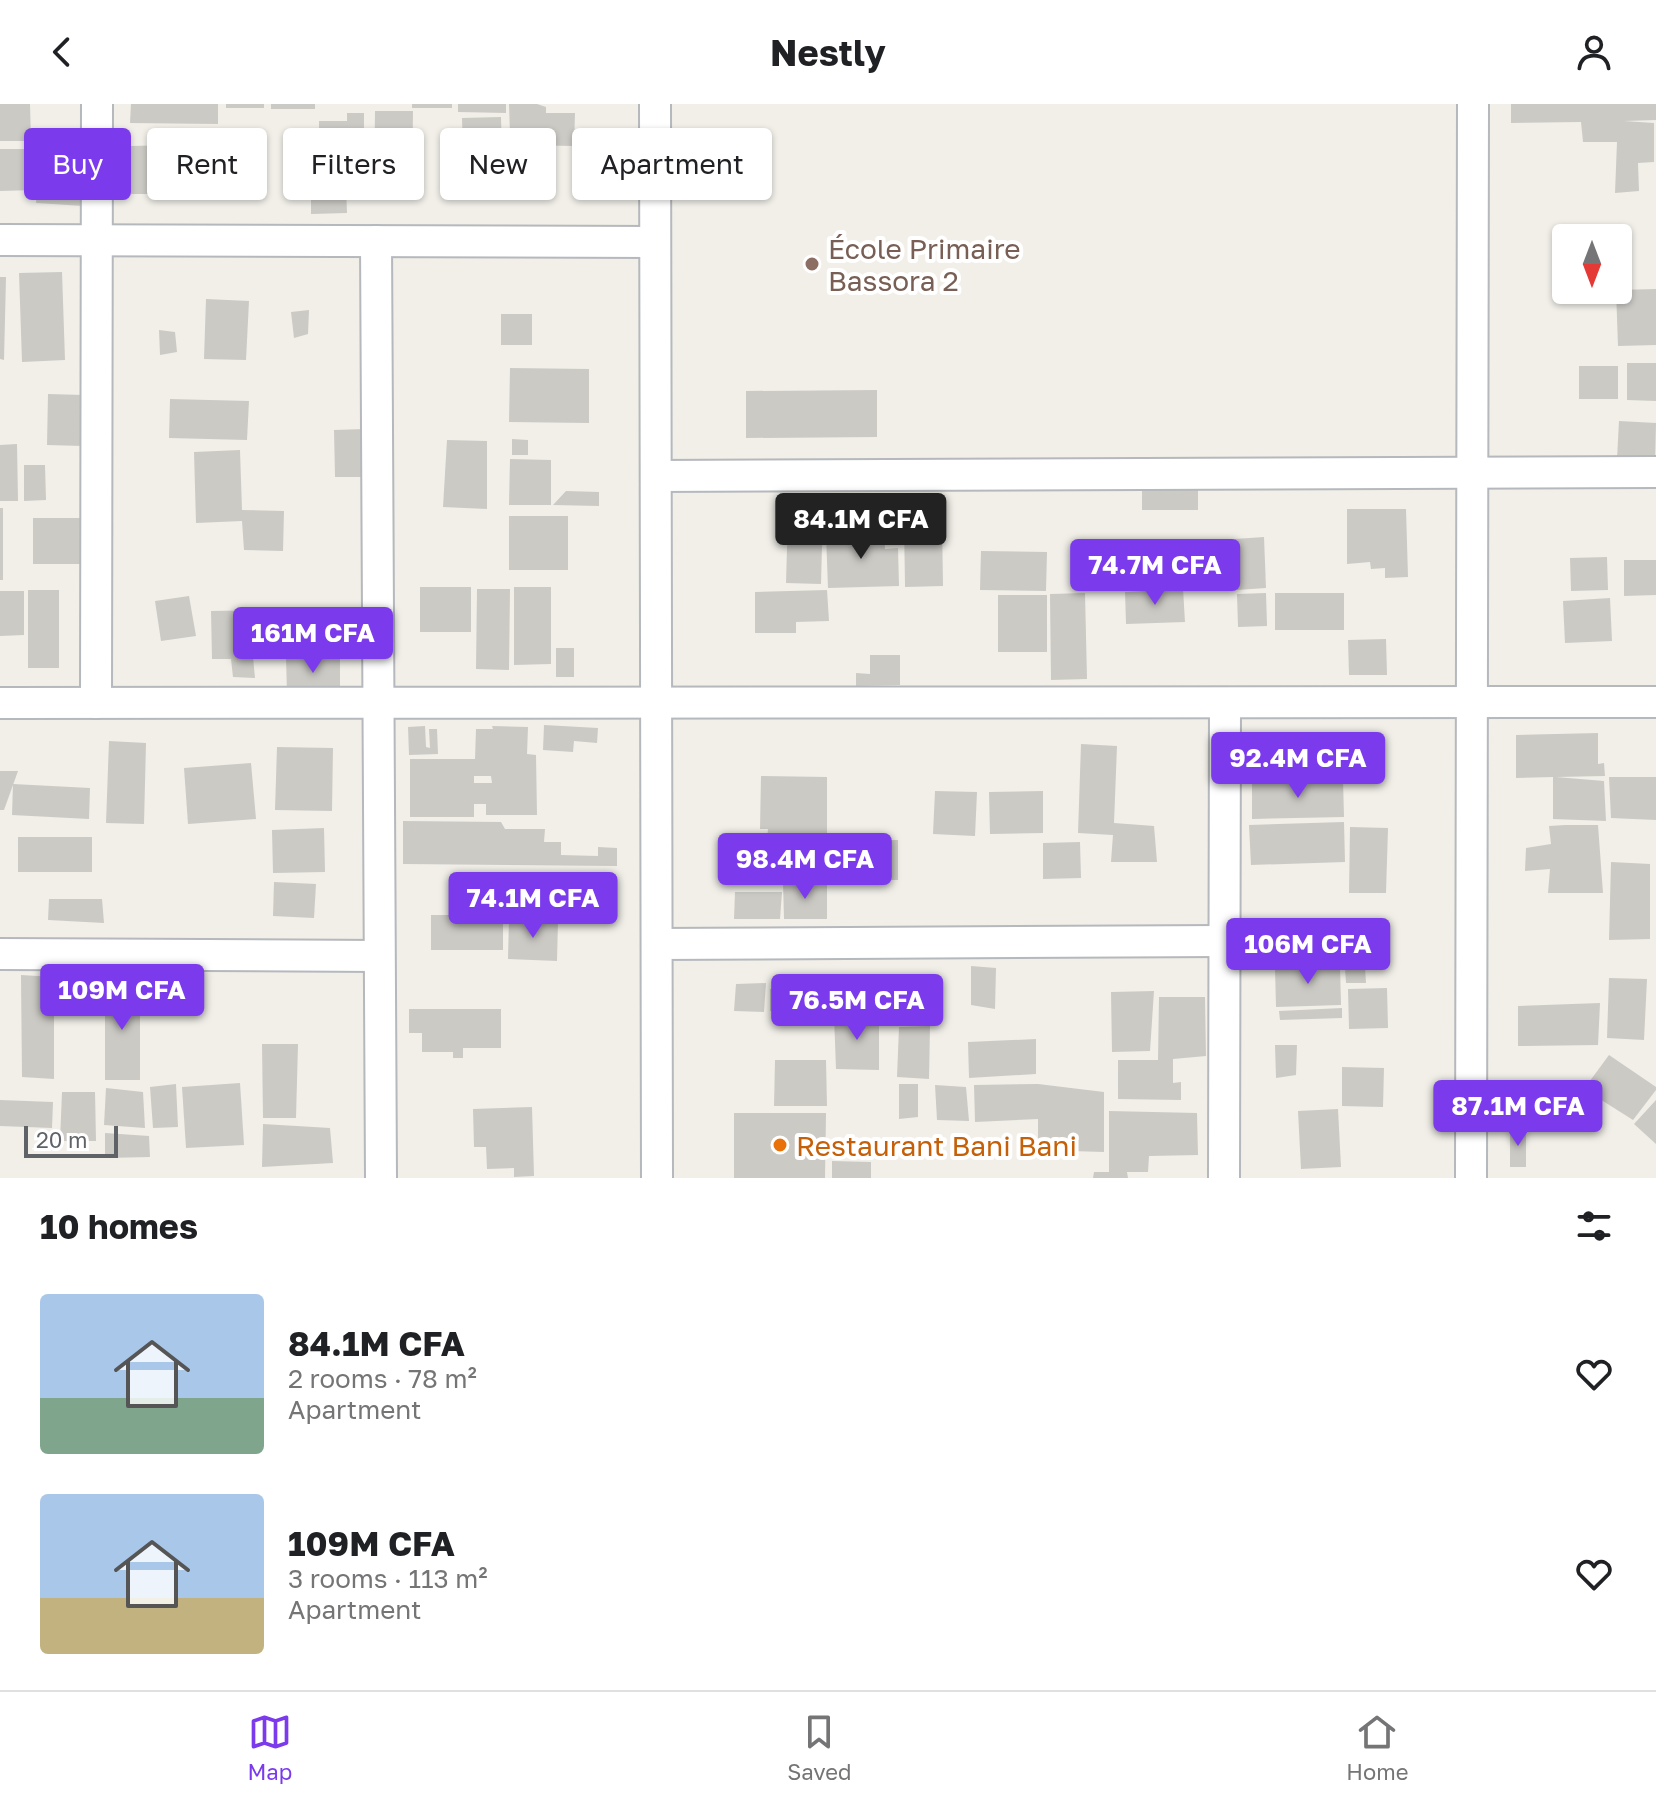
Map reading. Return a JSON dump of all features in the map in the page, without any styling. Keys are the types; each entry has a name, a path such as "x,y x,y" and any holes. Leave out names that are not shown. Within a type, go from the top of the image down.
{"street":[{"path":"96,703 97,104"},
{"path":"655,104 657,1178"},
{"path":"1471,1178 1473,104"},
{"path":"0,240 655,242"},
{"path":"376,241 381,1178"},
{"path":"656,476 1656,472"},
{"path":"0,703 1656,702"},
{"path":"1224,1178 1225,703"},
{"path":"657,944 1224,941"},
{"path":"0,954 379,956"}],"building":[{"path":"0,104 30,104 31,128 24,128 24,141 0,141"},
{"path":"131,104 218,104 218,124 130,123"},
{"path":"226,104 264,104 264,108 226,108"},
{"path":"271,104 315,104 315,109 271,109"},
{"path":"412,104 452,104 452,108 412,108"},
{"path":"458,104 506,104 506,113 458,112"},
{"path":"509,104 537,104 546,107 546,113 575,113 572,146 556,146 556,128 510,128"},
{"path":"1511,104 1656,104 1656,120 1624,121 1654,123 1654,162 1638,163 1639,191 1615,193 1617,142 1583,142 1581,122 1511,123"},
{"path":"375,111 413,111 413,128 375,128"},
{"path":"347,113 364,113 364,128 319,128 319,121 347,121"},
{"path":"501,117 501,128 462,128 462,118"},
{"path":"131,146 147,146 147,194 131,194"},
{"path":"0,149 24,149 24,190 0,191"},
{"path":"36,200 83,200 83,206 36,203"},
{"path":"311,200 347,200 347,213 311,214"},
{"path":"62,272 65,360 22,362 19,273"},
{"path":"0,277 6,277 4,360 0,359"},
{"path":"1656,289 1656,345 1618,346 1616,304 1632,304 1632,290"},
{"path":"206,299 249,301 246,360 204,359"},
{"path":"309,310 308,334 294,338 291,312"},
{"path":"501,314 532,314 532,345 501,345"},
{"path":"159,330 175,332 177,352 160,355"},
{"path":"1627,363 1656,363 1656,401 1627,400"},
{"path":"1579,366 1618,366 1618,399 1579,399"},
{"path":"510,368 589,369 589,423 509,422"},
{"path":"877,390 877,437 746,438 746,391"},
{"path":"48,394 84,395 83,446 47,445"},
{"path":"170,399 249,401 247,440 169,438"},
{"path":"1619,421 1656,423 1655,462 1617,459"},
{"path":"364,429 365,477 335,477 334,430"},
{"path":"512,439 528,440 528,455 512,455"},
{"path":"447,440 487,441 487,509 443,507"},
{"path":"17,444 18,501 0,501 0,445"},
{"path":"240,450 242,510 284,511 283,551 244,550 242,521 196,523 194,452"},
{"path":"510,459 551,460 551,505 509,505"},
{"path":"24,465 45,465 46,500 24,501"},
{"path":"1142,480 1198,480 1198,510 1142,510"},
{"path":"566,491 599,492 599,506 553,505"},
{"path":"0,508 3,508 3,580 0,580"},
{"path":"1347,509 1406,509 1408,577 1385,578 1385,568 1371,569 1370,562 1347,564"},
{"path":"793,510 826,511 821,584 786,583 787,547"},
{"path":"509,516 568,516 568,570 509,570"},
{"path":"33,518 82,518 82,564 33,564"},
{"path":"904,523 942,523 943,586 905,587"},
{"path":"884,532 885,549 898,548 899,586 828,588 826,534"},
{"path":"1264,537 1266,588 1237,590 1235,539"},
{"path":"1117,550 1118,590 1080,591 1080,552"},
{"path":"981,551 1047,552 1046,591 980,590"},
{"path":"1607,557 1608,590 1571,591 1570,558"},
{"path":"1624,560 1656,560 1656,595 1624,596"},
{"path":"420,587 471,587 471,632 420,632"},
{"path":"514,587 551,587 551,664 514,665"},
{"path":"477,589 510,589 509,670 476,669"},
{"path":"1183,589 1185,622 1126,624 1125,592"},
{"path":"28,590 59,590 59,668 28,668"},
{"path":"827,590 829,621 796,622 796,633 755,633 755,592"},
{"path":"0,591 24,591 24,635 0,636"},
{"path":"1085,593 1087,679 1051,680 1050,594"},
{"path":"1266,593 1267,626 1238,627 1237,594"},
{"path":"1275,593 1344,593 1344,630 1275,630"},
{"path":"998,595 1047,595 1047,652 998,652"},
{"path":"189,596 196,636 161,641 155,601"},
{"path":"1610,598 1612,641 1565,643 1563,601"},
{"path":"289,607 339,607 339,646 289,646"},
{"path":"270,610 264,635 274,637 272,647 264,650 264,656 253,657 255,678 233,677 231,659 212,659 211,611"},
{"path":"1386,639 1387,675 1349,675 1348,640"},
{"path":"556,648 574,648 574,677 556,677"},
{"path":"870,655 900,655 900,685 856,686 856,673 870,674"},
{"path":"340,656 340,694 287,694 286,657"},
{"path":"544,725 598,728 597,743 574,741 573,752 543,750"},
{"path":"425,726 426,747 430,748 429,729 437,729 438,754 409,755 408,727"},
{"path":"492,726 528,727 527,754 536,755 537,815 486,815 486,804 474,804 474,817 410,817 410,759 475,759 476,729 493,729","holes":["474,776 491,776 492,783 474,783"]},
{"path":"1598,733 1598,764 1604,763 1605,776 1556,777 1604,781 1606,821 1553,819 1553,777 1516,778 1516,735"},
{"path":"109,741 146,743 144,824 106,823"},
{"path":"1081,744 1117,746 1114,823 1154,826 1157,862 1111,862 1113,835 1078,833"},
{"path":"277,747 333,748 332,811 275,810"},
{"path":"251,763 256,819 188,824 184,768"},
{"path":"0,771 18,771 4,810 0,810"},
{"path":"761,776 827,777 827,851 766,849 768,829 760,829"},
{"path":"1609,777 1656,777 1656,820 1611,818"},
{"path":"1343,780 1344,817 1252,819 1252,782"},
{"path":"13,784 90,788 89,819 12,815"},
{"path":"935,791 977,792 975,836 933,834"},
{"path":"1043,791 1043,833 990,834 989,792"},
{"path":"403,821 501,822 505,829 545,829 544,842 561,842 561,855 598,856 598,847 617,848 617,866 403,864"},
{"path":"1344,822 1345,862 1251,865 1249,825"},
{"path":"1598,825 1603,893 1548,893 1550,869 1525,871 1526,848 1551,844 1549,826"},
{"path":"1350,827 1388,828 1386,893 1349,893"},
{"path":"324,828 325,872 273,873 272,830"},
{"path":"18,837 92,837 92,872 18,872"},
{"path":"836,840 898,840 898,880 836,880"},
{"path":"1080,842 1081,878 1043,879 1043,843"},
{"path":"1611,862 1650,864 1650,939 1609,940"},
{"path":"274,882 316,884 314,918 273,916"},
{"path":"783,882 827,883 827,919 784,919"},
{"path":"735,892 782,892 780,919 734,919"},
{"path":"49,899 102,899 104,923 48,920"},
{"path":"431,915 503,915 503,950 431,950"},
{"path":"509,919 558,921 557,961 508,959"},
{"path":"1344,924 1382,925 1381,960 1343,959"},
{"path":"1313,934 1318,954 1292,955 1290,938"},
{"path":"971,966 996,968 995,1009 971,1005"},
{"path":"1340,966 1341,1005 1276,1007 1275,968"},
{"path":"1365,967 1366,983 1346,983 1345,968"},
{"path":"21,975 54,977 54,1079 22,1077"},
{"path":"805,976 828,976 827,1011 804,1013"},
{"path":"1609,978 1647,979 1644,1040 1607,1038"},
{"path":"766,983 764,1012 734,1011 736,984"},
{"path":"105,984 140,984 140,1080 105,1080"},
{"path":"1387,988 1388,1028 1349,1029 1348,989"},
{"path":"770,989 799,990 799,1011 770,1011"},
{"path":"1154,991 1150,1051 1112,1052 1111,992"},
{"path":"1159,997 1205,997 1206,1056 1173,1059 1173,1083 1181,1082 1181,1100 1118,1099 1118,1060 1158,1060"},
{"path":"1600,1003 1598,1045 1518,1046 1518,1006"},
{"path":"1342,1008 1342,1018 1280,1020 1279,1011"},
{"path":"409,1009 501,1009 501,1048 463,1048 463,1058 453,1058 453,1052 422,1052 422,1033 409,1033"},
{"path":"834,1015 879,1016 879,1070 836,1069"},
{"path":"930,1026 929,1079 897,1077 899,1027"},
{"path":"1036,1039 1036,1074 969,1078 968,1042"},
{"path":"262,1044 298,1044 296,1118 263,1118"},
{"path":"1275,1045 1297,1045 1296,1075 1276,1078"},
{"path":"1609,1055 1656,1087 1633,1120 1584,1089"},
{"path":"775,1060 826,1060 827,1106 774,1106"},
{"path":"1342,1067 1384,1068 1383,1107 1342,1106"},
{"path":"240,1083 244,1145 186,1148 182,1087"},
{"path":"176,1084 178,1127 153,1128 150,1087"},
{"path":"899,1084 918,1084 918,1117 899,1119"},
{"path":"1038,1084 1104,1092 1104,1152 1038,1150 1038,1119 975,1122 974,1085"},
{"path":"935,1085 966,1087 969,1121 937,1120"},
{"path":"106,1088 143,1092 145,1128 104,1125"},
{"path":"62,1092 95,1092 96,1141 60,1141"},
{"path":"0,1100 53,1102 52,1128 0,1126"},
{"path":"1656,1100 1656,1144 1634,1124"},
{"path":"532,1107 534,1176 514,1177 514,1168 487,1169 486,1147 474,1147 473,1109"},
{"path":"1338,1109 1341,1167 1301,1169 1298,1111"},
{"path":"1109,1111 1197,1113 1198,1155 1149,1156 1148,1172 1127,1172 1128,1178 1093,1178 1094,1172 1109,1172"},
{"name":"Restaurant Bani Bani","path":"734,1113 826,1113 825,1178 734,1178"},
{"path":"263,1124 330,1128 333,1163 262,1167"},
{"path":"1510,1128 1526,1128 1526,1167 1510,1167"},
{"path":"105,1133 149,1136 150,1157 105,1158"},
{"path":"832,1161 871,1162 871,1178 832,1178"}],"place":[{"name":"École Primaire Bassora 2","path":"812,264"},
{"name":"Restaurant Bani Bani","path":"780,1145"}]}
